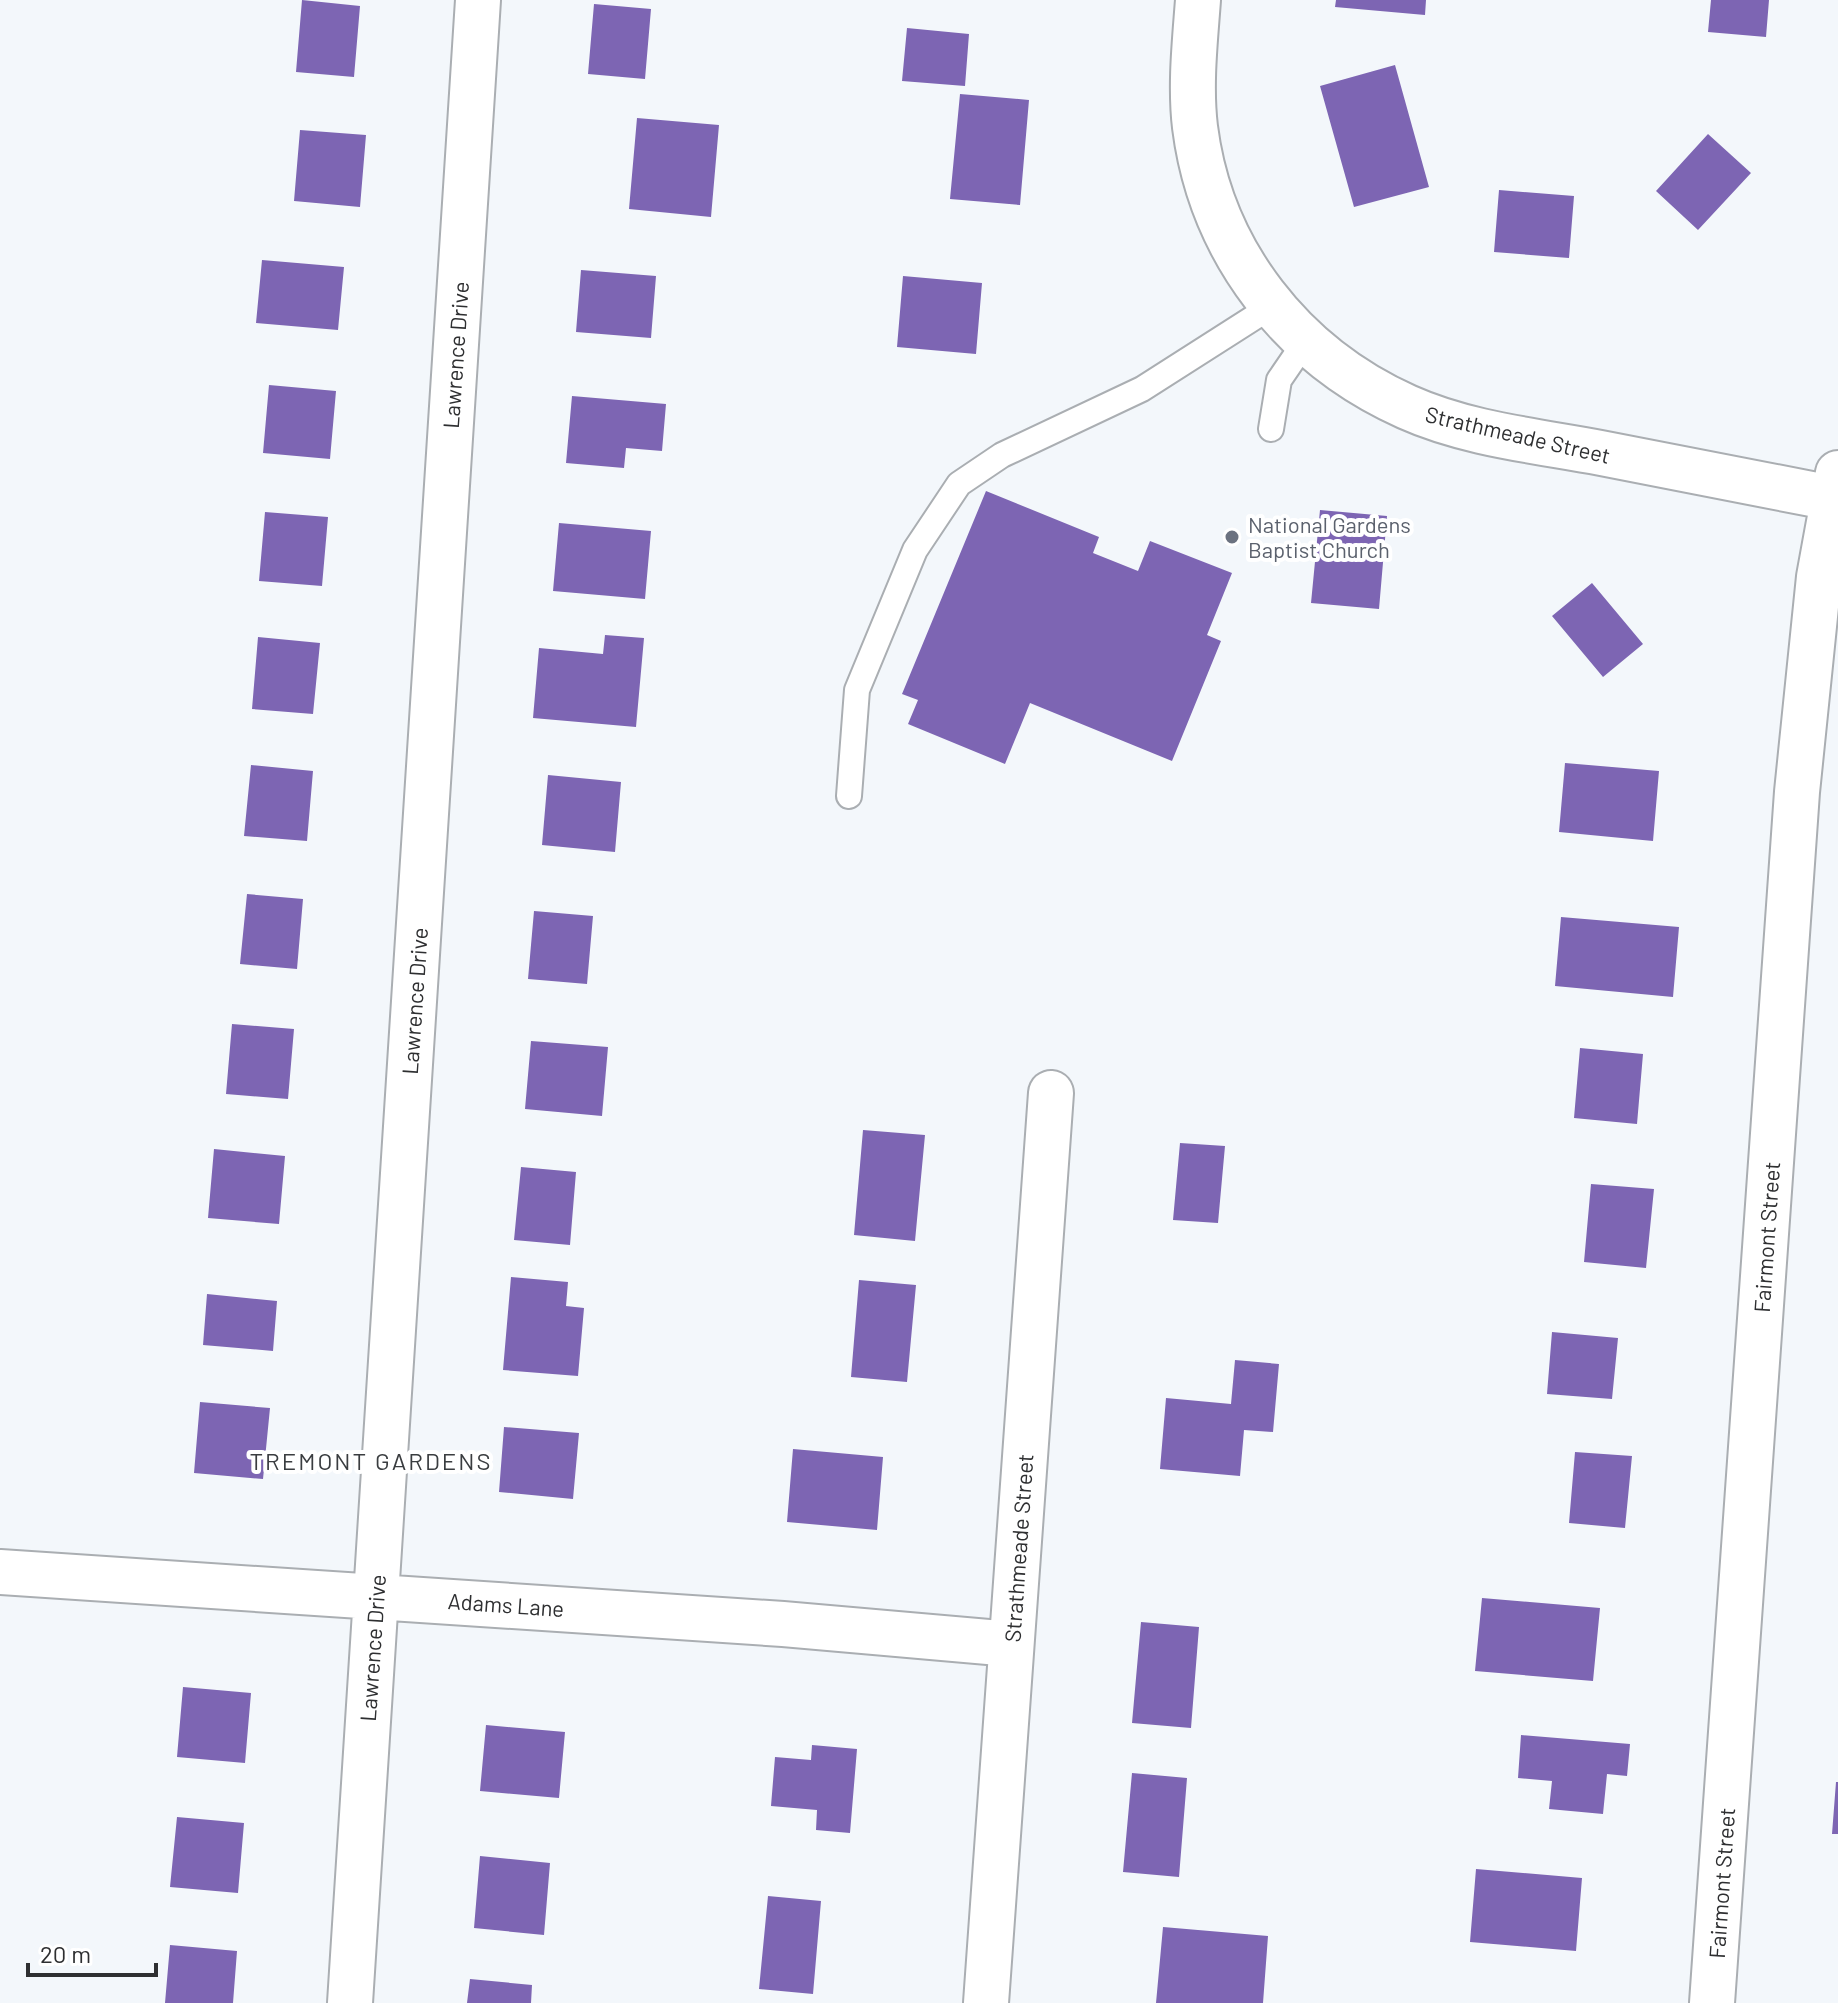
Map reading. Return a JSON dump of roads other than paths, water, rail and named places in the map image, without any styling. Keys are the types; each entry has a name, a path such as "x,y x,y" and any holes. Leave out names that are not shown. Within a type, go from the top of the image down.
{"street":[{"name":"Lawrence Drive","path":"350,2003 478,0"},
{"name":"Strathmeade Street","path":"1198,0 1193,65 1195,126 1208,187 1230,241 1263,295 1305,342 1355,380 1409,408 1473,428 1835,485"},
{"name":"Fairmont Street","path":"1712,2003 1797,792 1819,577 1835,485"},
{"name":"Strathmeade Street","path":"986,2003 1051,1093"},
{"name":"Adams Lane","path":"0,1572 376,1595 1011,1644"}],"lane":[{"path":"849,796 857,690 915,550 959,484 1002,455 1142,389 1272,306"},
{"path":"1271,429 1279,380 1305,342"}],"place":[{"name":"National Gardens Baptist Church","path":"1232,537"}],"district":[{"name":"TREMONT GARDENS","path":"371,1460"}]}
